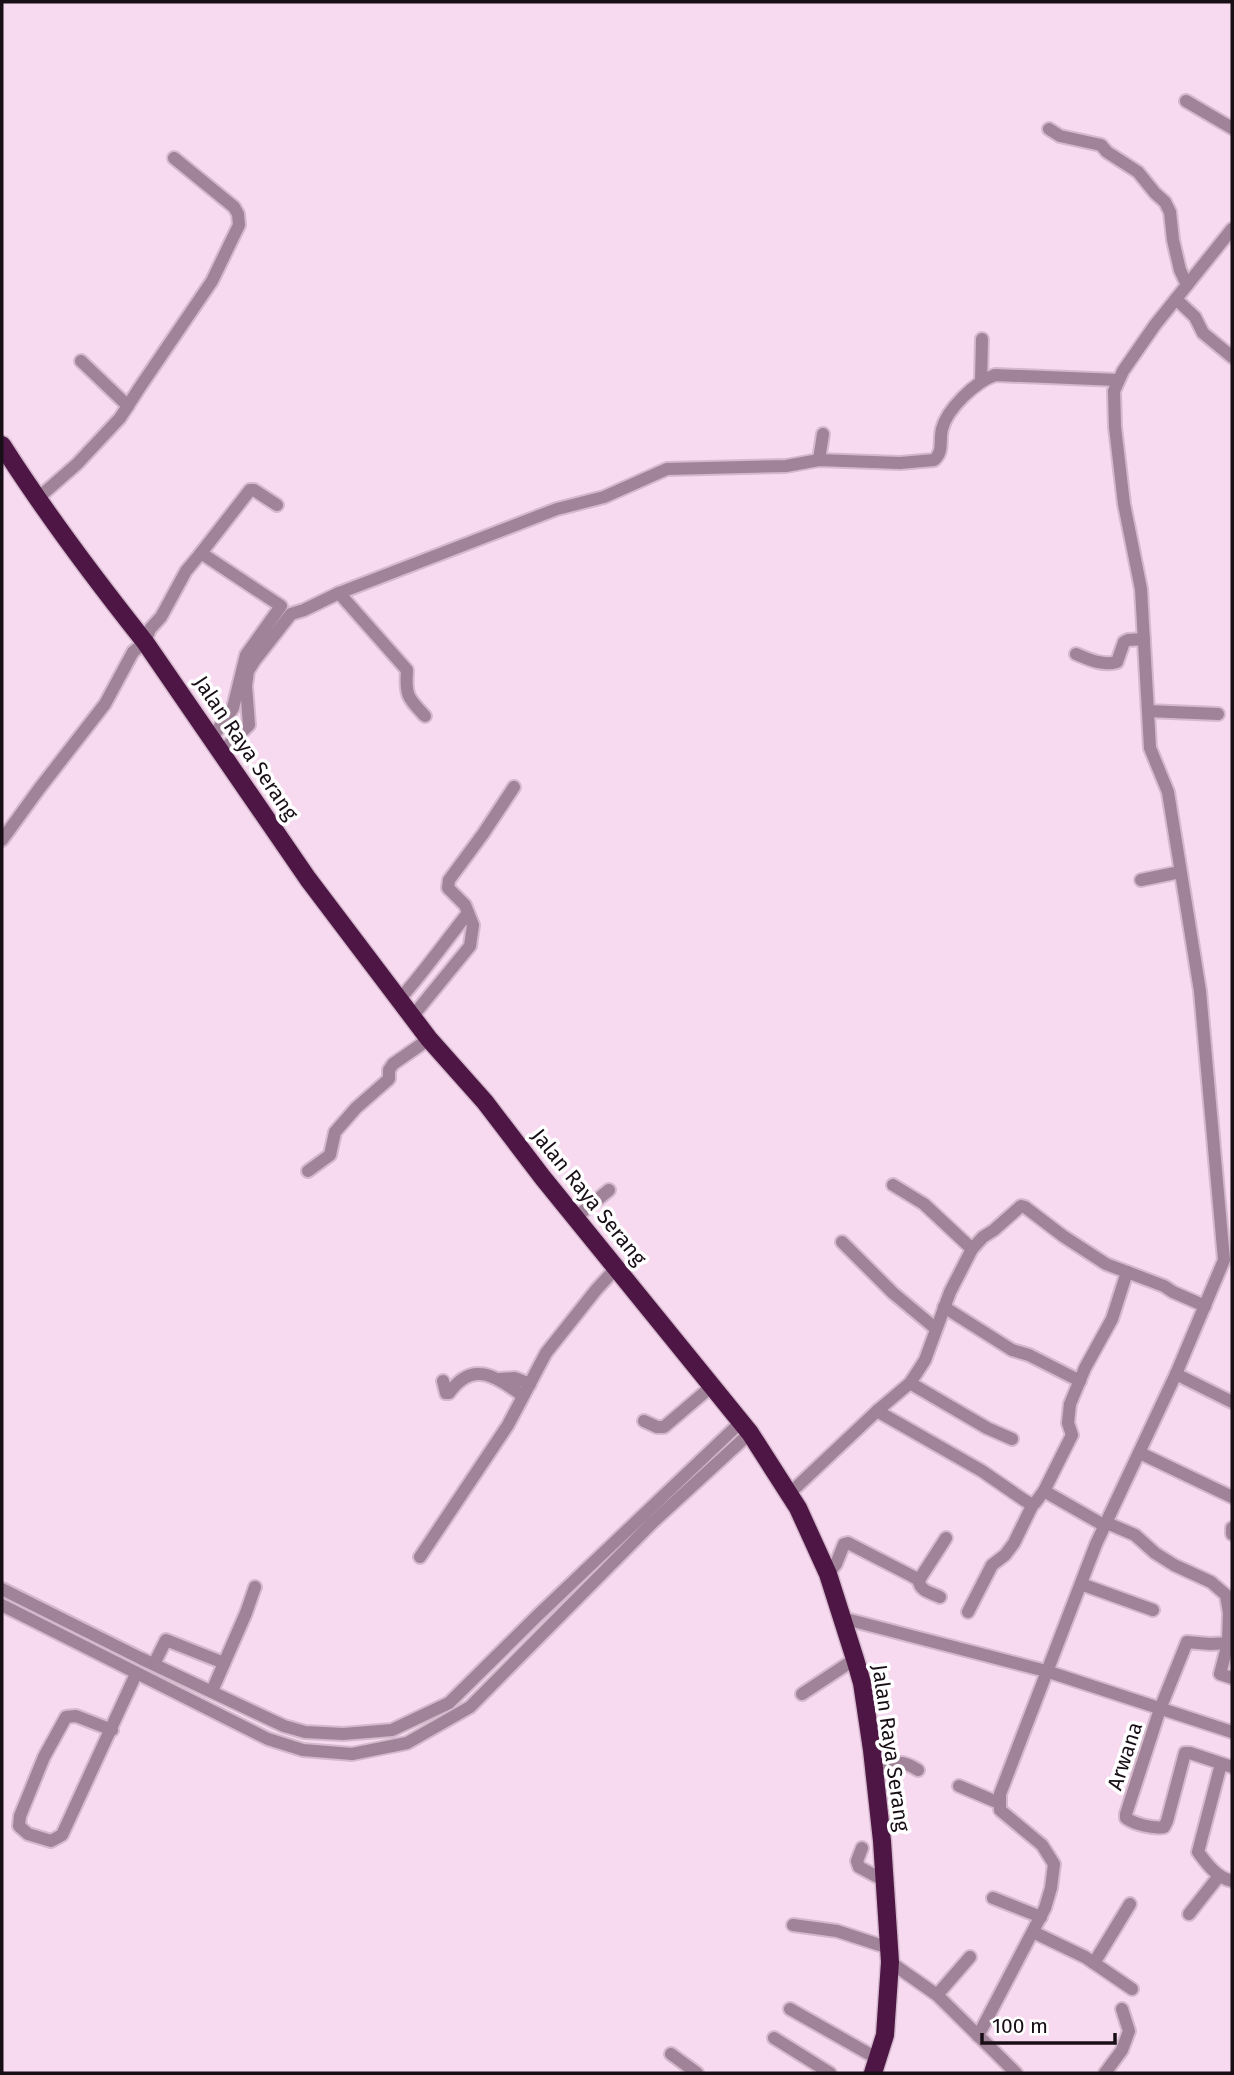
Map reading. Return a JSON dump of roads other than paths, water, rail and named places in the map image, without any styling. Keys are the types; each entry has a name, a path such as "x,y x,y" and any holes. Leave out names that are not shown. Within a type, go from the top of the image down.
{"highway":[{"name":"Jalan Raya Serang","path":"2,446 37,499 145,642 308,879 399,1000 429,1039 485,1102 746,1427 790,1493 828,1574 862,1683 874,1770 889,1955 885,2035 876,2066"}],"street":[{"path":"1186,102 1232,128"},
{"path":"1049,130 1101,145 1107,152 1138,172 1154,193 1165,201 1180,270 1187,285"},
{"path":"37,499 112,429 212,281 239,225 234,207 174,158"},
{"path":"978,2036 1041,1917 1051,1888 1054,1864 1042,1845 1000,1810 1000,1794 1046,1671 1106,1525 1228,1261 1226,1205 1200,990 1168,792 1150,748 1141,589 1124,504 1115,427 1114,391 1118,380 1142,344 1232,229"},
{"path":"1176,299 1195,317 1203,333 1232,357"},
{"path":"981,382 982,338"},
{"path":"81,361 128,406"},
{"path":"217,745 249,724 246,686 248,671 272,636 291,614 339,593 557,509 604,497 667,469 786,466 819,460 900,463 934,460 940,453 946,416 981,382 995,375 1118,380"},
{"path":"819,460 823,434"},
{"path":"2,840 105,704 133,652 145,642 150,629 161,617 186,571 250,490 276,505"},
{"path":"201,554 281,606 243,660 233,708 217,745"},
{"path":"339,593 407,670 405,689 408,697 425,716"},
{"path":"1076,654 1111,664 1117,662 1124,642 1128,639 1144,639"},
{"path":"1148,711 1218,714"},
{"path":"412,1017 470,946 472,925 465,905 448,888 449,880 514,787"},
{"path":"1141,880 1180,872"},
{"path":"399,1000 425,971 433,956 468,913"},
{"path":"308,1171 330,1155 335,1132 356,1108 387,1081 393,1063 429,1039"},
{"path":"893,1185 924,1204 972,1249"},
{"path":"576,1217 609,1190"},
{"path":"790,1493 910,1383 925,1360 935,1328 972,1249 982,1237 1021,1206 1106,1264 1164,1286 1205,1306"},
{"path":"842,1242 893,1293 935,1328"},
{"path":"420,1557 508,1424 546,1353 617,1267"},
{"path":"968,1612 992,1565 1005,1555 1014,1543 1072,1435 1068,1415 1070,1404 1112,1319 1127,1272"},
{"path":"944,1307 1012,1350 1038,1359 1080,1381"},
{"path":"443,1381 445,1391 449,1393 457,1382 472,1374 482,1374 499,1380 523,1396"},
{"path":"1176,1374 1232,1402"},
{"path":"499,1380 515,1378 530,1384"},
{"path":"910,1383 987,1428 1012,1439"},
{"path":"644,1421 664,1427 712,1387"},
{"path":"877,1411 982,1471 1033,1504"},
{"path":"2,1588 140,1658 284,1726 305,1732 343,1734 392,1730 449,1703 746,1427"},
{"path":"2,1605 268,1739 303,1750 352,1754 407,1743 470,1707 746,1427"},
{"path":"1140,1453 1232,1497"},
{"path":"1044,1491 1106,1525 1135,1535 1155,1553 1211,1582 1222,1591 1226,1595 1229,1613 1230,1643 1220,1674 1232,1678"},
{"path":"1232,1528 1232,1534"},
{"path":"940,1597 922,1589 919,1580 946,1538"},
{"path":"828,1574 836,1564 844,1544 848,1543 919,1580"},
{"path":"1081,1584 1153,1611"},
{"path":"212,1691 255,1587"},
{"path":"842,1618 1046,1671 1232,1732"},
{"path":"154,1664 166,1640 224,1663"},
{"path":"1160,1709 1187,1642 1230,1643"},
{"path":"112,1730 76,1716 66,1717 44,1757 20,1816 19,1826 27,1834 51,1841 62,1835 112,1730 140,1658"},
{"path":"802,1694 855,1659"},
{"path":"486,1668 496,1680"},
{"name":"Arwana","path":"1160,1709 1126,1818 1159,1828 1164,1827 1185,1753 1227,1766"},
{"path":"874,1770 899,1761 918,1770"},
{"path":"1227,1766 1198,1852 1219,1876 1232,1881"},
{"path":"960,1786 999,1803"},
{"path":"862,1848 857,1861 859,1867 885,1881"},
{"path":"1189,1914 1219,1876"},
{"path":"993,1898 1041,1917"},
{"path":"1094,1963 1130,1904"},
{"path":"793,1925 837,1931 889,1955 937,1994 1016,2073"},
{"path":"1033,1932 1079,1953 1132,1989"},
{"path":"937,1994 970,1956"},
{"path":"790,2009 876,2066"},
{"path":"1105,2073 1122,2050 1129,2031 1122,2009"},
{"path":"774,2038 830,2073"},
{"path":"671,2054 697,2073"}]}
